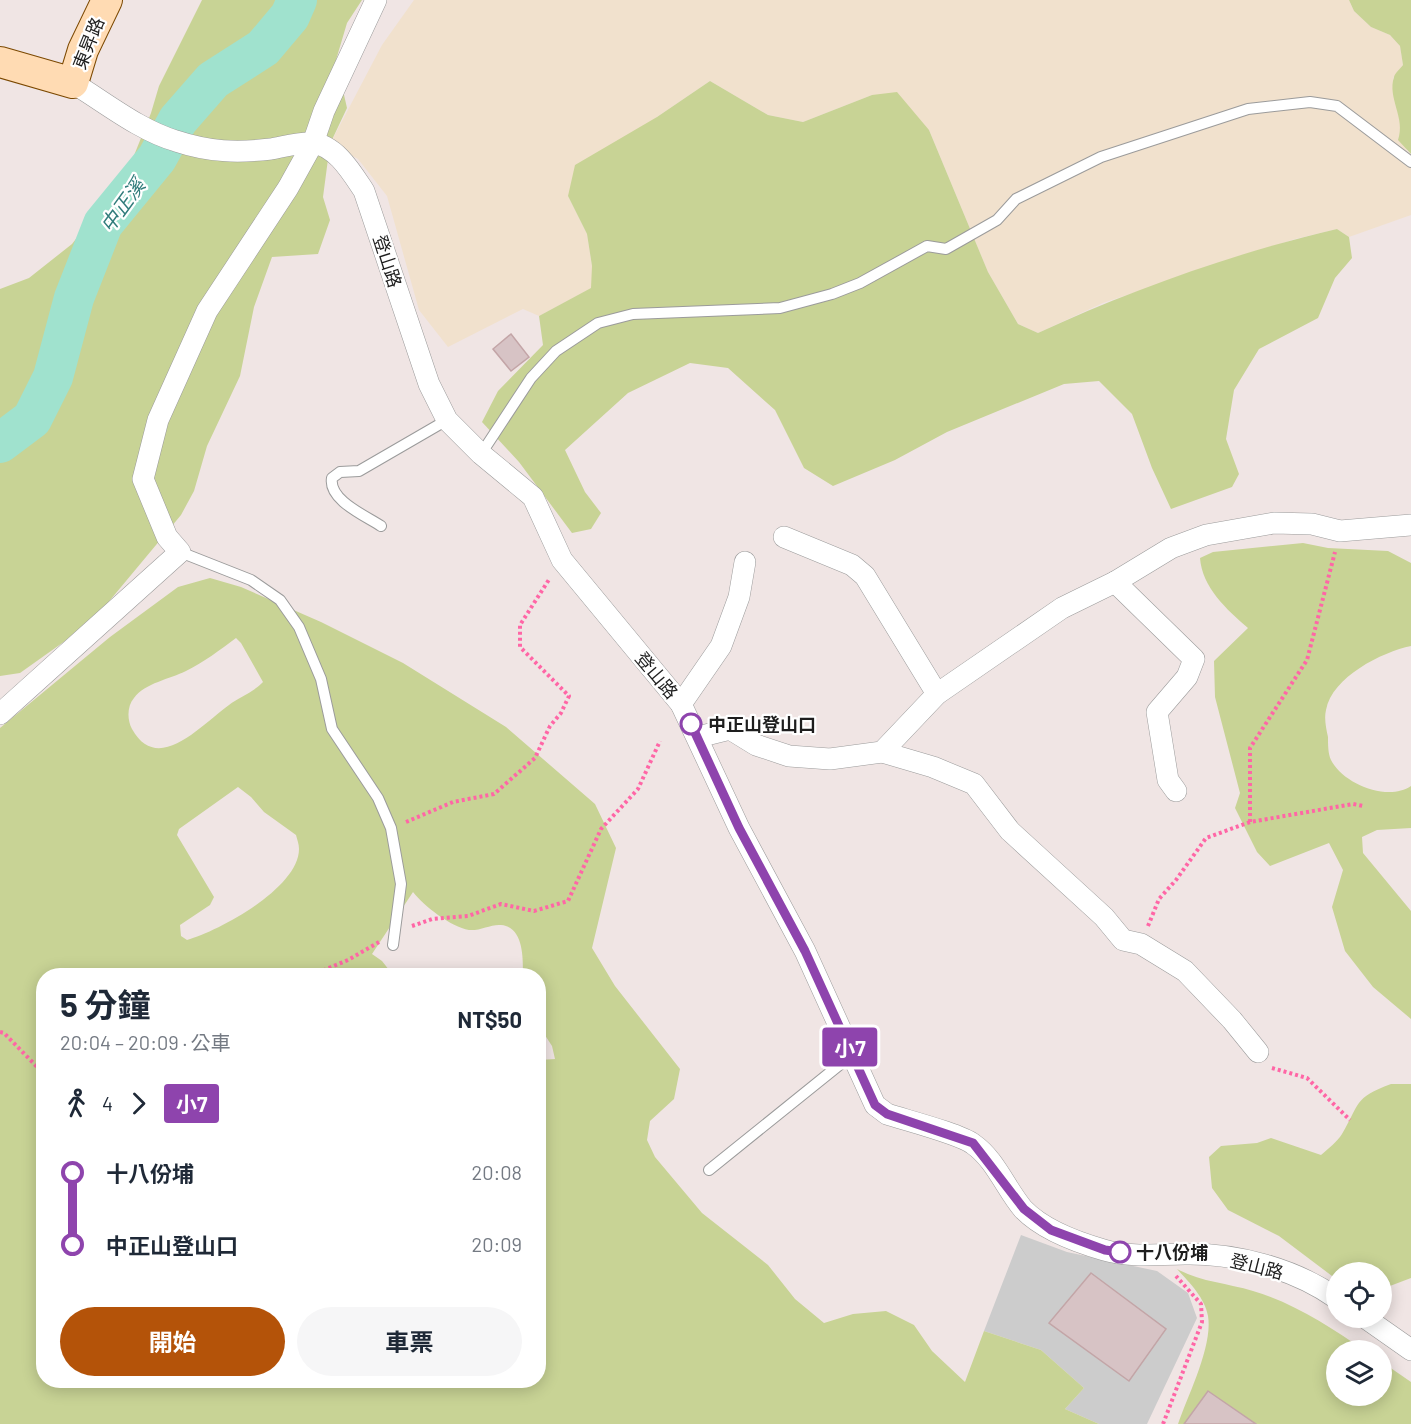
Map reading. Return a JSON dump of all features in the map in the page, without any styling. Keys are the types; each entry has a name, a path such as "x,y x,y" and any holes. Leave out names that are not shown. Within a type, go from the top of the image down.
{"street":[{"name":"東昇路","path":"0,62 73,83 83,50 106,0"},
{"path":"0,714 119,604 180,552 167,537 143,479 158,420 207,311 288,188 313,143 324,111 376,0"},
{"path":"73,83 153,133 177,142 217,152 313,143"},
{"name":"登山路","path":"313,143 336,155 349,167 364,191 429,384 447,420 481,454 533,497 562,560 681,704 739,828 805,951 854,1053 875,1105 887,1114 973,1143 1024,1209 1051,1230 1105,1250 1152,1257 1186,1254 1228,1258 1280,1269 1326,1291"},
{"path":"882,752 937,694 1062,608 1115,582 1171,549 1206,535 1274,523 1312,524 1340,531 1411,525"},
{"path":"784,537 852,566 865,576 937,694"},
{"path":"681,704 721,646 739,597 745,562"},
{"path":"1115,582 1194,659 1187,677 1157,712 1168,780 1176,791"},
{"path":"698,737 730,729 756,745 789,756 830,759 882,752 933,767 974,784 1010,831 1104,917 1124,940 1141,944 1185,971 1232,1020 1257,1052"},
{"path":"1380,1328 1411,1350"}],"lane":[{"path":"481,454 531,378 549,358 598,323 633,314 780,308 832,294 860,283 927,246 946,249 997,220 1016,199 1101,156 1248,109 1310,102 1337,106 1411,162"},
{"path":"381,526 335,495 330,485 332,478 340,472 359,471 447,420"},
{"path":"180,552 250,580 280,600 299,627 321,680 332,729 378,798 391,828 401,884 393,945"},
{"path":"709,1170 854,1053"}],"path":[{"path":"1250,822 1250,748 1307,660 1340,531"},
{"path":"391,828 453,802 494,794 535,758 550,726 561,713 569,696 520,647 520,625 562,560"},
{"path":"329,968 348,960 394,933 432,919 468,916 501,904 534,911 568,901 601,829 638,789 660,741"},
{"path":"1141,944 1159,899 1176,880 1206,838 1250,822 1353,804 1363,806"},
{"path":"0,1032 36,1066"},
{"path":"1257,1052 1274,1070 1307,1077 1350,1120"},
{"path":"1152,1257 1184,1282 1201,1304 1202,1322 1163,1424"}],"shaded area":[{"path":"414,0 1349,0 1354,11 1371,27 1390,35 1400,46 1403,65 1393,78 1394,95 1407,151 1411,154 1411,215 1349,237 1337,229 1295,239 1103,303 1038,333 1018,324 988,272 929,130 872,95 803,122 768,115 710,81 657,117 568,196 587,234 592,266 592,288 539,316 523,309 448,347 419,310 387,196 358,159 330,144 382,45"},
{"path":"1021,1235 1067,1252 1157,1271 1188,1293 1197,1318 1147,1424 1099,1424 1065,1409 1084,1388 1041,1350 984,1331"}],"green space":[{"path":"202,0 362,0 347,23 336,60 347,108 330,144 323,197 330,220 318,254 272,257 254,307 240,376 207,446 194,491 181,515 106,605 65,641 20,673 0,676 0,289 29,278 72,244 127,173 151,113 159,86"},
{"path":"1349,0 1411,0 1411,154 1398,140 1400,124 1392,85 1403,65 1400,46 1390,35 1371,27 1354,11"},
{"path":"710,81 768,115 803,122 872,95 897,92 929,130 988,272 1018,324 1038,333 1147,287 1299,238 1337,229 1349,237 1352,258 1335,278 1318,318 1259,349 1234,390 1226,439 1239,474 1232,487 1171,509 1152,468 1132,414 1099,381 1064,384 947,432 895,460 833,486 804,468 775,410 728,368 690,363 628,393 565,450 585,492 601,513 591,529 572,533 519,462 482,422 498,391 543,345 539,316 591,288 592,266 587,234 568,196 575,165 657,117"},
{"path":"1303,543 1328,548 1388,551 1411,563 1411,646 1373,660 1348,677 1330,698 1325,716 1330,758 1345,776 1367,788 1379,791 1390,792 1411,786 1411,828 1377,830 1362,837 1363,853 1411,911 1411,1019 1373,987 1345,951 1332,907 1343,870 1329,843 1270,866 1257,852 1235,808 1240,793 1215,697 1214,661 1248,628 1217,597 1205,579 1200,558 1213,552"},
{"path":"210,578 241,587 321,622 403,663 506,727 595,804 616,848 592,948 615,986 680,1069 674,1099 650,1121 647,1140 655,1157 702,1213 768,1265 795,1299 824,1323 853,1314 886,1311 914,1325 932,1351 965,1382 984,1331 1041,1350 1084,1388 1065,1409 1099,1424 0,1424 0,728 110,637 178,587","holes":["236,638 263,682 180,742 167,747 154,748 143,742 132,729 129,721 128,713 134,698 151,685 199,664","238,787 251,797 264,812 296,835 299,849 296,864 272,893 255,906 236,918 187,940 181,936 180,925 210,905 214,897 177,835 179,829"]},
{"path":"1391,1084 1411,1084 1411,1278 1392,1285 1392,1262 1326,1262 1326,1271 1279,1236 1228,1210 1212,1188 1209,1157 1221,1146 1257,1143 1271,1138 1321,1155 1340,1137 1359,1103 1379,1089"},
{"path":"1177,1269 1195,1277 1268,1296 1325,1324 1326,1328 1331,1328 1349,1340 1326,1340 1326,1406 1392,1406 1392,1369 1411,1382 1411,1424 1178,1424 1203,1356 1209,1328 1204,1303"}],"building":[{"path":"511,334 529,357 511,371 493,349"},
{"path":"1091,1273 1166,1329 1129,1381 1049,1323"},
{"path":"1208,1391 1256,1424 1184,1424"}],"waterway":[{"name":"中正溪","path":"0,443 32,419 53,377 74,298 103,224 157,158 178,120 213,80 263,48 290,16 297,0"}],"bus line":[{"name":"小7","path":"691,724 739,828 805,951 854,1053 875,1105 887,1114 973,1143 1001,1176 1024,1209 1051,1230 1105,1250 1120,1252"}],"place":[{"name":"中正山登山口","path":"691,724"},
{"name":"十八份埔","path":"1120,1252"}]}
